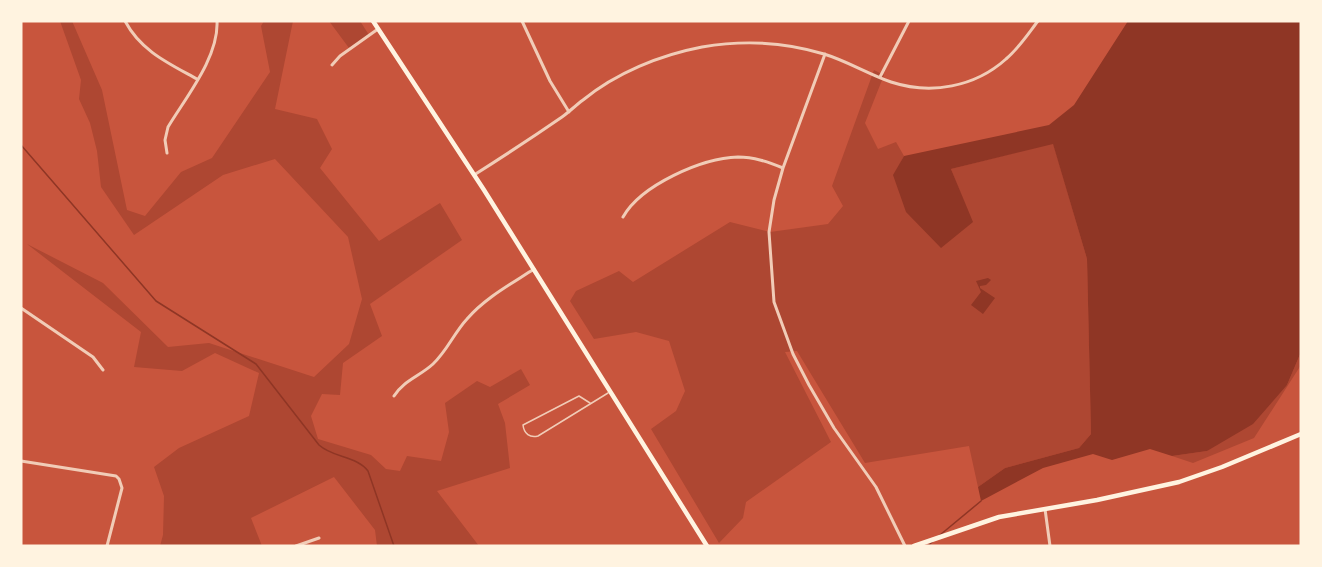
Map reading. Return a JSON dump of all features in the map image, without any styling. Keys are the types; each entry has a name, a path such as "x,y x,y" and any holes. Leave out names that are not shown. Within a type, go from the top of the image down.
{"main road":[{"path":"372,21 612,391 707,546"},
{"path":"914,546 999,517 1097,500 1179,482 1301,434"}],"street":[{"path":"125,21 137,40 147,50 197,79"},
{"path":"167,153 165,140 168,127 197,79 214,45 217,21"},
{"path":"522,21 550,81 569,112"},
{"path":"880,77 909,21"},
{"path":"474,175 569,112 583,99 631,71 683,51 720,45 757,43 794,47 825,54 906,86 940,88 965,83 987,74 1008,58 1038,21"},
{"path":"332,65 340,56 378,29"},
{"path":"825,54 783,168 774,200 769,232 774,302 793,354 809,385 834,428 876,488 905,546"},
{"path":"624,217 628,208 640,197 677,174 701,164 740,157 761,160 783,168"},
{"path":"394,396 404,384 440,357 460,327 475,311 534,269"},
{"path":"21,308 93,357 103,370"},
{"path":"21,461 116,476 122,488 107,546"},
{"path":"1045,508 1050,546"},
{"path":"296,546 318,538"}],"lane":[{"path":"590,403 579,396 526,422 523,429 529,436 538,435 612,391"}],"shaded area":[{"path":"60,21 72,21 102,90 127,210 145,216 181,172 212,158 270,72 261,26 264,21 293,21 275,109 317,119 332,149 320,168 379,241 440,203 462,240 370,304 382,336 343,363 340,395 322,394 311,416 318,439 371,455 386,469 400,471 407,456 441,461 449,432 445,403 477,381 490,387 521,369 530,385 498,404 505,423 510,468 437,491 479,546 377,546 375,530 334,477 251,518 262,546 160,546 163,535 164,496 154,467 179,448 249,416 259,373 215,353 182,371 134,367 141,332 27,244 103,283 168,347 209,343 314,377 349,344 362,299 348,237 275,159 223,175 134,235 101,187 97,151 90,123 79,99 81,80"},
{"path":"329,21 360,21 369,35 349,48"},
{"path":"1128,21 1301,21 1301,352 1287,385 1253,424 1207,451 1172,456 1150,449 1112,460 1093,454 1043,468 981,501 978,487 1005,468 1079,448 1091,434 1087,259 1053,144 951,169 973,222 941,248 906,212 893,175 904,156 1049,125 1074,105"},
{"path":"874,70 884,75 865,123 878,149 896,142 904,156 894,175 972,222 951,169 1053,143 1087,259 1091,434 1079,448 1005,468 978,487 969,446 865,463 797,351 785,352 831,442 746,502 743,518 719,543 651,429 676,411 685,391 669,341 636,332 594,339 570,301 576,291 619,271 633,282 730,222 770,232 828,224 843,206 832,186"},
{"path":"988,278 991,280 980,288 995,298 983,314 971,305 981,292 976,281"},
{"path":"1301,352 1301,365 1254,438 1193,463 1172,456 1207,451 1287,385"}],"waterway":[{"path":"21,145 156,301 256,364 319,445 358,462 368,471 394,546"},
{"path":"940,535 981,501"},
{"path":"928,546 932,542"}]}
